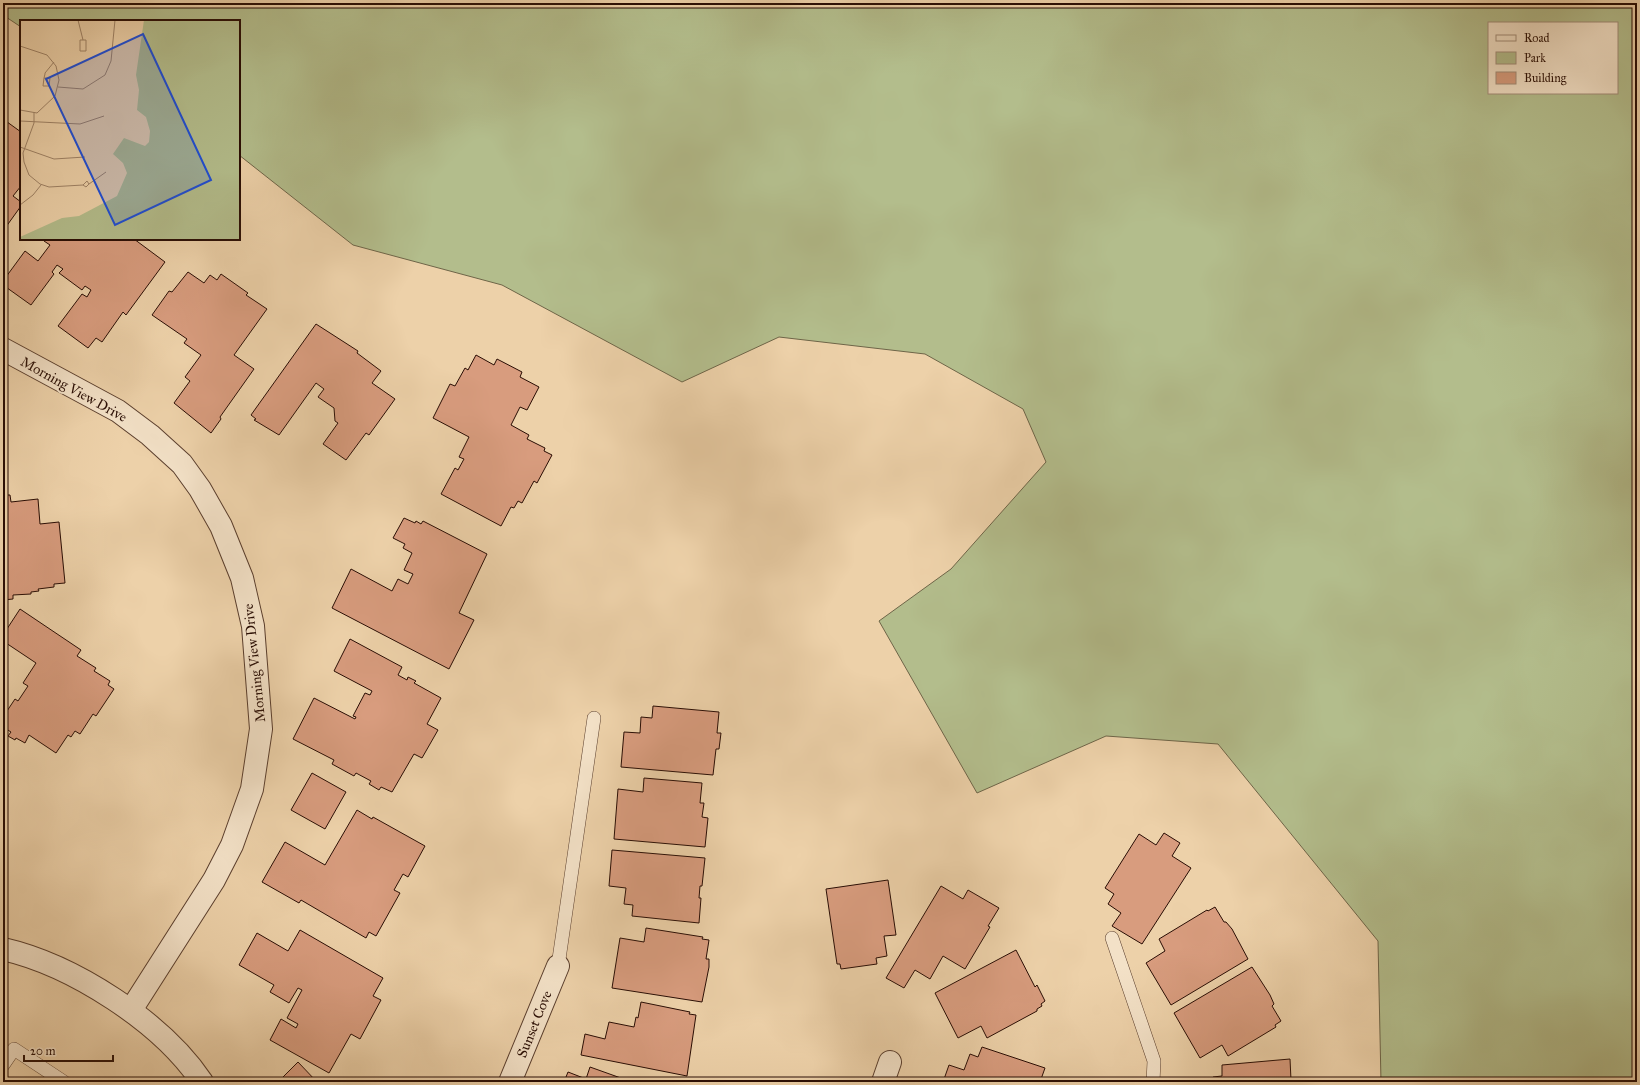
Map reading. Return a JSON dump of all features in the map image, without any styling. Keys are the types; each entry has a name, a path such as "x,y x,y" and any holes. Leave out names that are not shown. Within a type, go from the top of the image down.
{"street":[{"name":"Morning View Drive","path":"3,349 118,411 150,435 182,464 200,489 221,526 242,578 253,626 261,729 252,789 232,845 214,880 131,1010"},
{"path":"3,949 21,954 66,972 131,1010 174,1047 202,1082"},
{"name":"Sunset Cove","path":"510,1082 558,966"},
{"path":"882,1082 890,1062"}],"lane":[{"path":"558,966 594,718"},
{"path":"1112,938 1154,1061 1154,1082"},
{"path":"3,1065 14,1048 64,1082"}],"green space":[{"path":"3,3 1637,3 1637,1082 1381,1082 1378,941 1218,744 1106,736 977,793 879,621 951,569 1046,462 1023,409 925,354 779,337 682,382 502,285 353,245 240,156 240,20 20,20 20,26 3,15"}],"building":[{"path":"3,119 20,131 20,187 13,196 20,201 20,207 3,231"},
{"path":"135,240 165,262 126,315 123,312 102,342 96,338 88,348 58,326 82,294 87,297 91,290 85,286 82,290 59,273 63,269 57,265 52,272 54,274 31,305 3,285 3,281 25,251 38,261 50,245 44,241"},
{"path":"188,272 204,283 210,275 217,280 221,274 248,293 246,295 267,309 234,355 254,369 220,417 221,419 211,433 174,403 190,381 185,377 201,355 184,343 187,339 152,315 169,291 172,292"},
{"path":"316,324 358,351 357,353 381,371 372,383 395,399 369,435 366,433 346,460 323,444 338,423 335,421 334,408 318,397 324,389 316,383 279,435 254,420 256,419 251,415"},
{"path":"476,355 494,365 497,359 522,372 520,377 539,387 527,410 520,407 511,425 529,435 527,439 545,448 544,451 552,455 537,483 534,481 522,503 518,501 514,508 511,507 501,526 441,494 455,468 458,470 464,459 459,457 469,437 433,418 450,384 455,386 465,368 468,370"},
{"path":"3,495 10,495 11,502 38,499 40,524 59,522 65,583 54,584 54,587 38,589 39,591 31,592 31,594 13,595 13,599 3,600"},
{"path":"404,518 421,524 423,521 487,554 459,613 474,620 449,669 332,608 351,569 392,591 398,579 408,584 413,574 404,570 412,553 403,548 405,544 393,538"},
{"path":"20,609 81,650 77,656 96,668 94,671 110,681 108,685 114,689 96,716 93,714 80,734 75,731 71,737 68,735 56,753 29,735 25,743 16,738 15,740 8,736 11,732 3,727 3,717 15,699 18,701 28,686 23,683 36,663 3,641 3,635"},
{"path":"350,639 402,667 398,675 407,680 408,677 416,681 414,683 441,698 427,724 438,730 422,758 414,754 392,792 381,787 379,790 369,784 371,781 356,773 354,776 332,764 334,760 293,739 314,698 355,719 356,717 353,716 365,693 370,695 372,691 334,671"},
{"path":"653,706 719,712 717,733 721,733 719,749 716,749 713,775 621,767 624,732 640,733 641,717 652,718"},
{"path":"312,773 346,792 325,829 291,810"},
{"path":"644,778 702,783 700,803 704,803 702,817 708,818 705,847 614,839 618,789 643,792"},
{"path":"357,810 372,819 373,817 425,846 408,877 403,874 394,890 400,893 376,936 369,932 366,938 301,900 299,903 262,882 285,842 325,865"},
{"path":"1164,833 1180,843 1172,856 1191,868 1142,944 1112,926 1121,913 1108,904 1114,894 1105,888 1139,834 1156,845"},
{"path":"612,850 705,858 702,886 700,886 699,898 701,898 699,923 632,916 633,905 624,904 626,888 609,886"},
{"path":"888,880 896,935 884,936 887,956 876,958 877,964 841,969 840,964 837,964 826,889"},
{"path":"941,886 963,899 968,890 999,908 988,926 990,927 965,969 943,956 930,979 915,970 904,988 886,978"},
{"path":"1215,907 1224,922 1226,922 1232,929 1248,959 1171,1005 1146,963 1165,951 1159,939 1207,910 1208,911"},
{"path":"646,928 703,937 702,939 709,940 706,959 709,959 709,967 702,1002 612,988 620,938 644,942"},
{"path":"300,930 383,978 373,996 381,1000 360,1039 351,1034 329,1073 270,1040 281,1019 296,1028 298,1024 287,1018 302,990 298,988 289,1003 270,992 274,985 239,965 257,933 288,951"},
{"path":"1016,950 1035,987 1037,985 1045,1001 1041,1004 1042,1006 1037,1009 1037,1011 987,1038 981,1026 958,1038 935,993"},
{"path":"1252,967 1270,995 1274,1004 1272,1006 1281,1021 1275,1025 1276,1027 1228,1056 1222,1045 1200,1058 1174,1013"},
{"path":"641,1002 690,1012 689,1014 696,1015 687,1076 581,1055 585,1034 605,1039 609,1022 634,1027 636,1017 638,1018"},
{"path":"982,1047 1045,1068 1040,1082 943,1082 949,1065 964,1070 970,1054 978,1057"},
{"path":"1290,1059 1291,1080 1295,1080 1295,1082 1214,1082 1213,1077 1222,1076 1222,1065"},
{"path":"298,1062 317,1082 283,1082 281,1079"},
{"path":"590,1067 632,1082 564,1082 568,1072 586,1079"}]}
